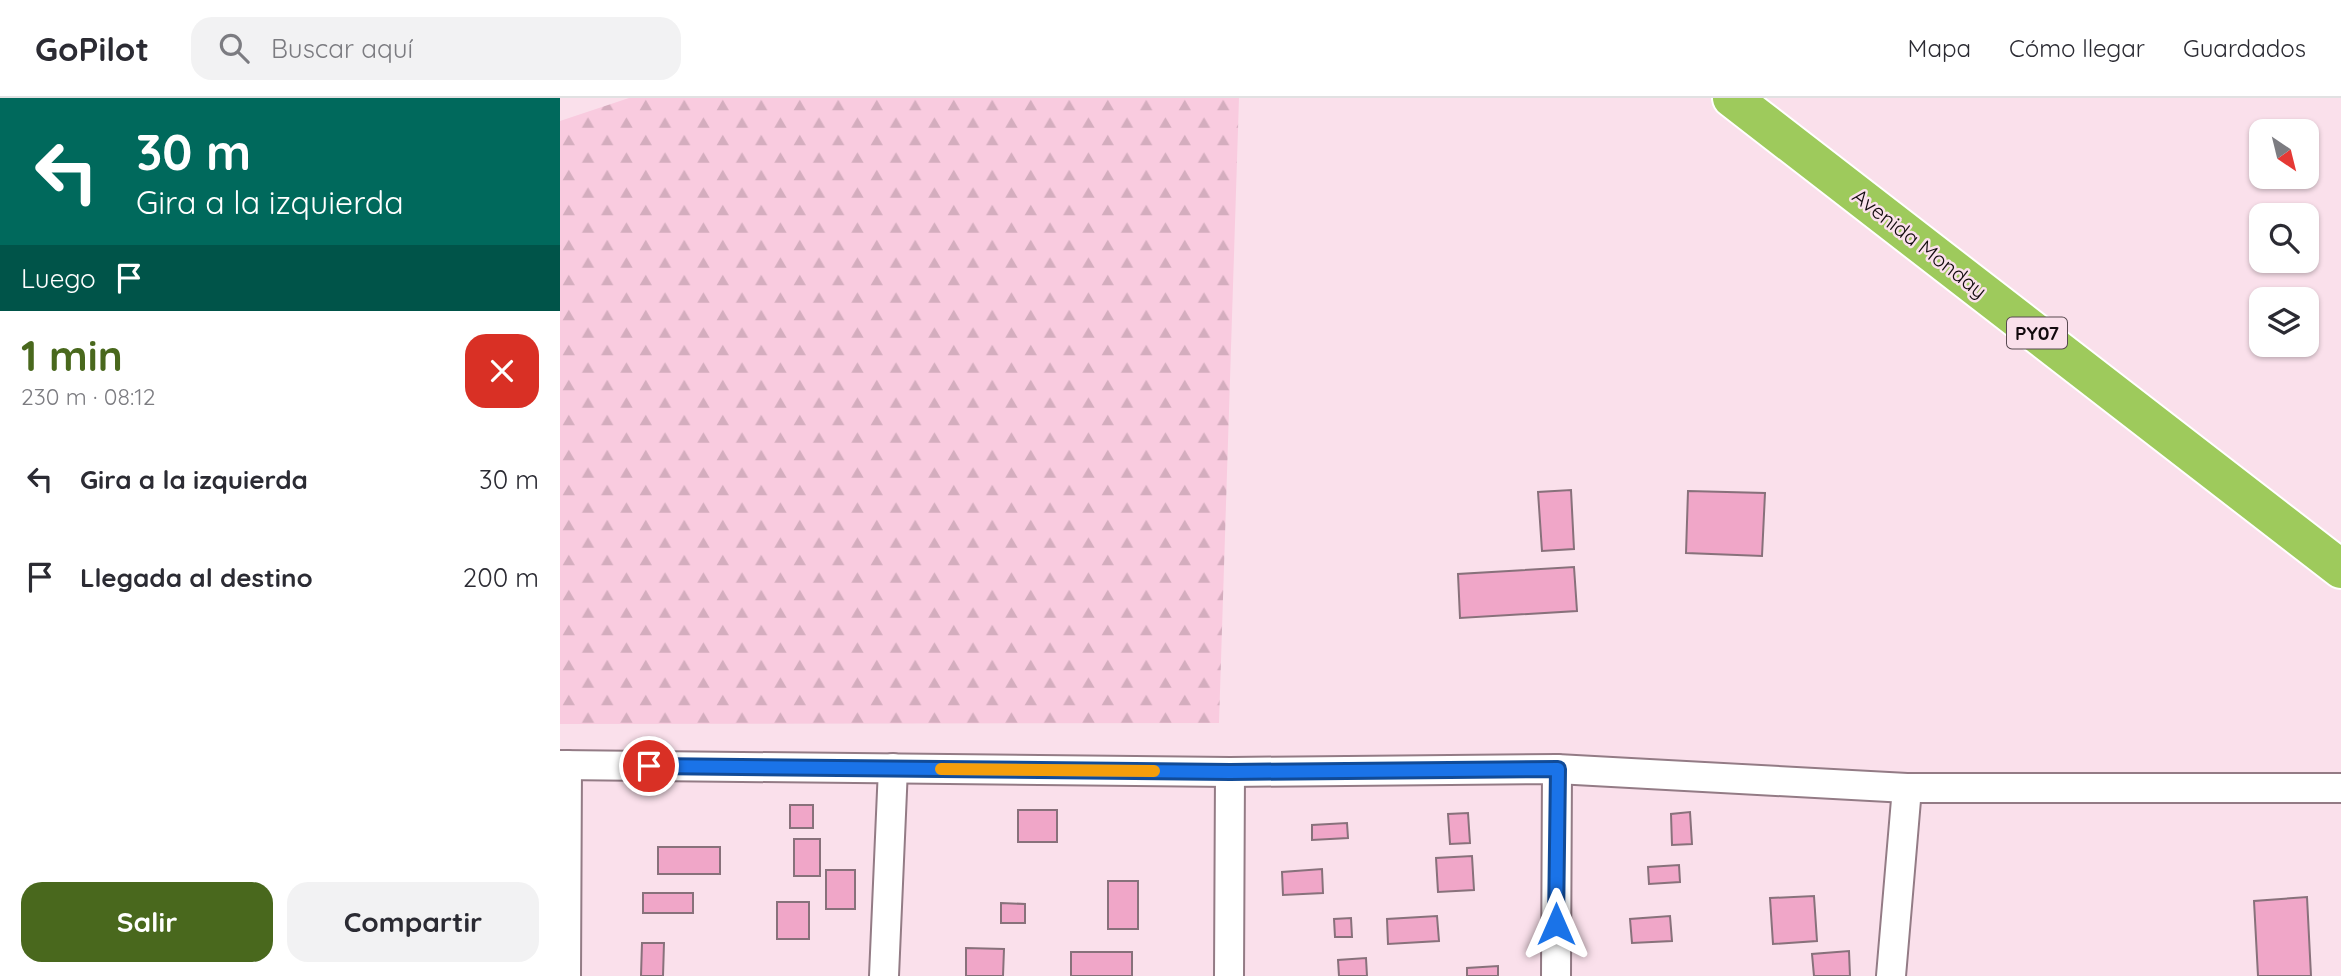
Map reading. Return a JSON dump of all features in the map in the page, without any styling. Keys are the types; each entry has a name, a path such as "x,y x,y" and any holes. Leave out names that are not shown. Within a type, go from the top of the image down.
{"highway":[{"name":"Avenida Monday","path":"1732,98 2341,569"}],"street":[{"path":"566,976 564,765 1230,772 1558,769 1907,788 2341,788"},
{"path":"884,976 893,768"},
{"path":"1556,976 1558,769"},
{"path":"1229,976 1230,772"},
{"path":"1891,976 1907,788"}],"green space":[{"path":"629,98 1239,98 1219,723 560,724 560,121"}],"building":[{"path":"1571,490 1574,549 1542,551 1538,492"},
{"path":"1688,491 1765,493 1762,556 1686,553"},
{"path":"1574,567 1577,611 1460,618 1458,574"},
{"path":"790,805 813,805 813,828 790,828"},
{"path":"1018,810 1057,810 1057,842 1018,842"},
{"path":"1690,812 1692,844 1672,845 1671,814"},
{"path":"1468,813 1470,843 1450,844 1448,814"},
{"path":"1347,823 1348,838 1312,840 1312,825"},
{"path":"794,839 820,839 820,876 794,876"},
{"path":"658,847 720,847 720,874 658,874"},
{"path":"1472,856 1474,890 1438,892 1436,858"},
{"path":"1679,865 1680,882 1649,884 1648,867"},
{"path":"1322,869 1323,893 1283,895 1282,872"},
{"path":"826,870 855,870 855,909 826,909"},
{"path":"1108,881 1138,881 1138,929 1108,929"},
{"path":"643,893 693,893 693,913 643,913"},
{"path":"1814,896 1817,941 1773,944 1770,898"},
{"path":"2307,897 2311,976 2258,976 2254,901"},
{"path":"777,902 809,902 809,939 777,939"},
{"path":"1001,903 1025,904 1025,923 1001,923"},
{"path":"1437,916 1439,941 1388,944 1387,919"},
{"path":"1670,916 1672,941 1632,943 1630,919"},
{"path":"1351,918 1352,937 1335,937 1334,919"},
{"path":"642,943 664,943 663,976 641,976"},
{"path":"966,948 1004,949 1003,976 966,976"},
{"path":"1849,951 1850,976 1814,976 1812,954"},
{"path":"1071,952 1132,952 1132,976 1071,976"},
{"path":"1366,958 1367,976 1339,976 1338,960"},
{"path":"1498,966 1498,976 1467,976 1467,968"}],"slow traffic":[{"path":"941,769 1154,771"}],"route":[{"path":"649,766 1230,772 1558,769 1556,924"}]}
